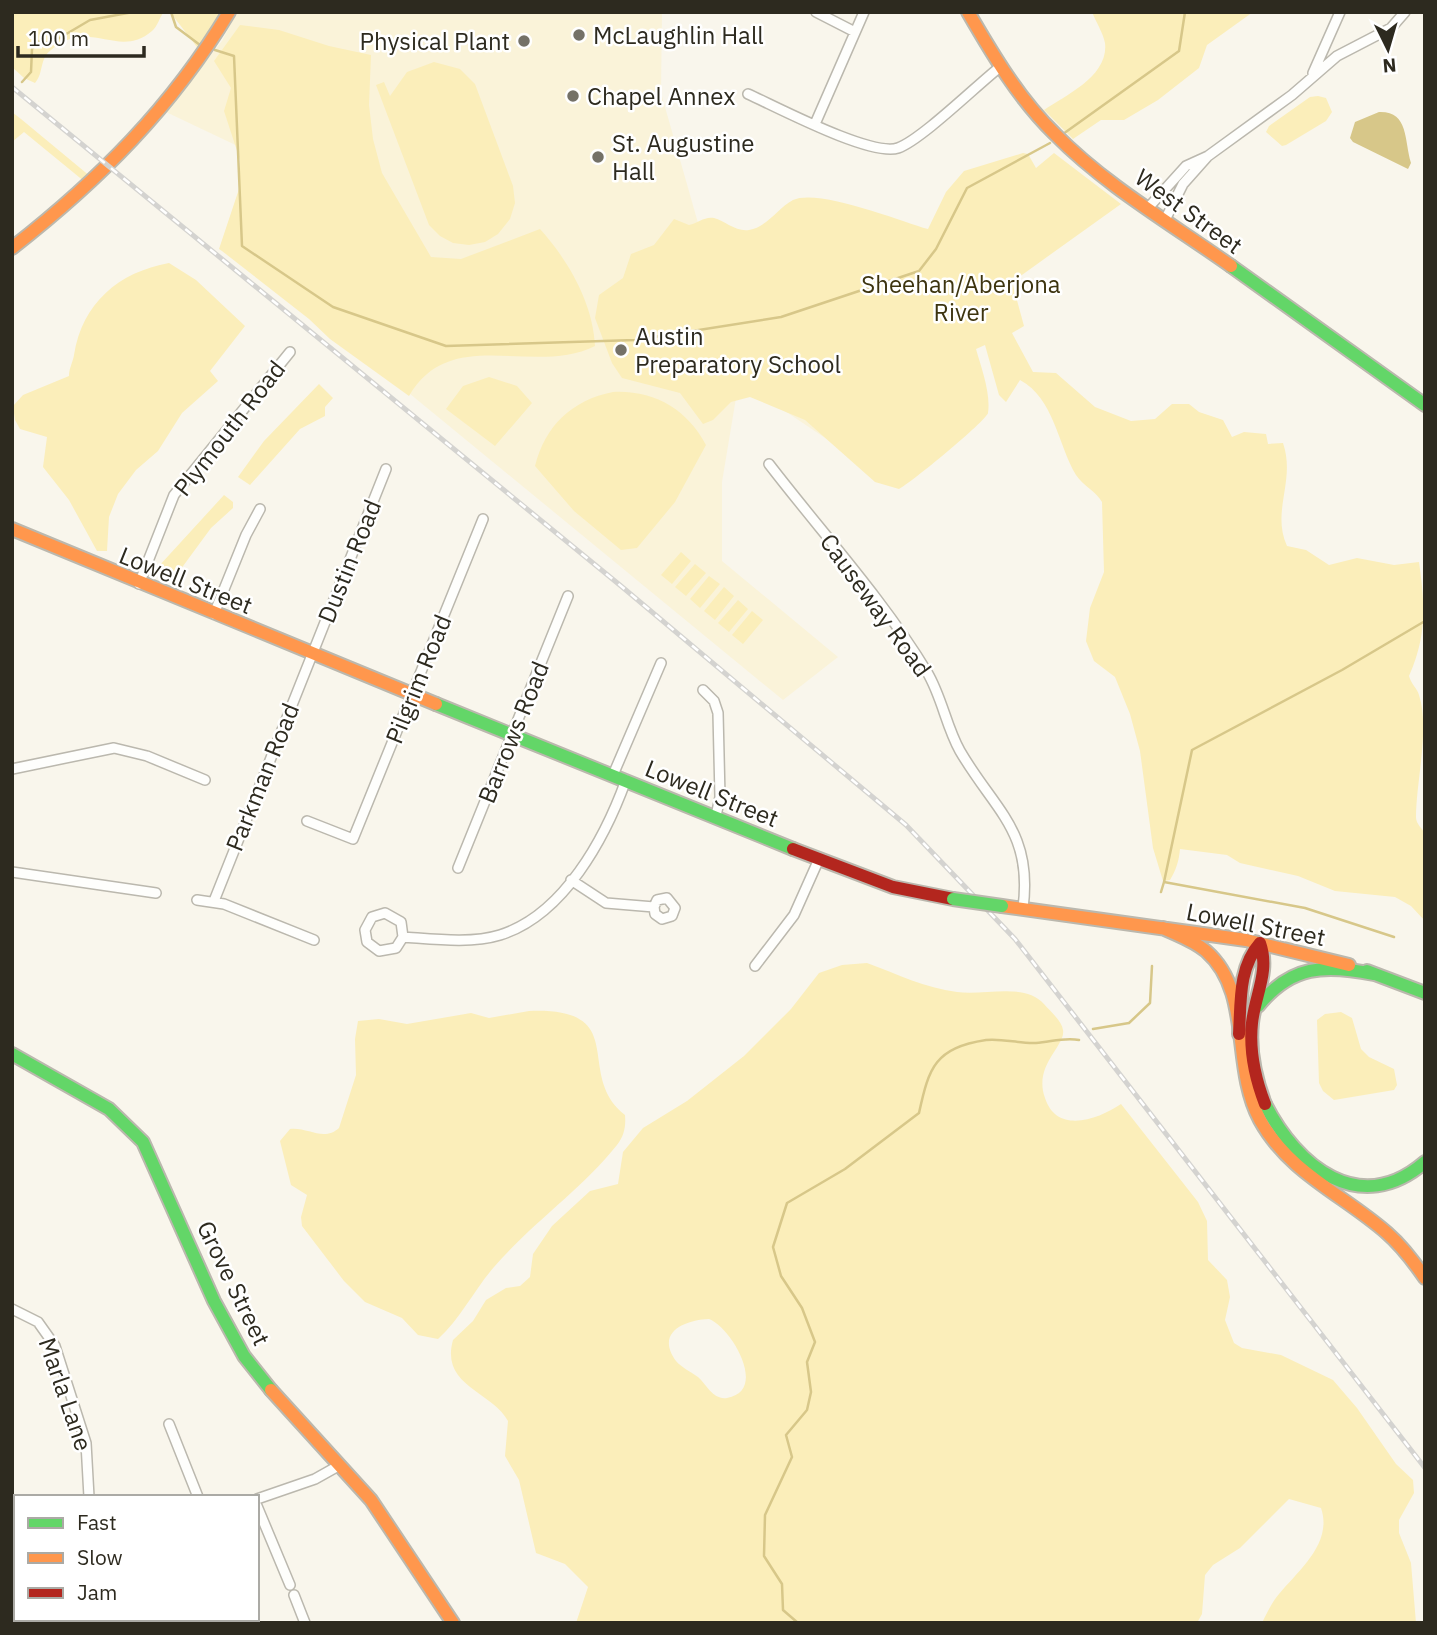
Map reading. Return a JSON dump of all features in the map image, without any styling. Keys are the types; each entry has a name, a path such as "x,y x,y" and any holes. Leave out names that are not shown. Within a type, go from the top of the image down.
{"main road":[{"path":"12,248 110,168 190,71 229,12"},
{"name":"West Street","path":"968,12 1000,67 1035,116 1056,138 1148,208 1424,405"},
{"name":"Lowell Street","path":"12,529 139,584 886,885 953,899 1260,943 1307,953 1425,993"},
{"path":"1163,928 1205,950 1225,971 1235,998 1247,1090 1271,1138 1303,1172 1386,1229 1410,1254 1425,1278"},
{"path":"1239,1034 1247,965 1252,951 1260,943"},
{"path":"1260,943 1264,964 1254,1014 1252,1055 1260,1090 1281,1134 1306,1160 1334,1179 1363,1187 1394,1182 1425,1162"},
{"path":"1254,1014 1267,993 1297,972 1338,967 1374,974"},
{"name":"Grove Street","path":"12,1054 109,1109 144,1142 214,1301 236,1344 285,1407 340,1465 391,1526 453,1623"}],"street":[{"path":"816,12 855,32"},
{"path":"815,124 864,12"},
{"path":"1311,78 1340,12"},
{"path":"1148,208 1180,172 1208,156 1292,96 1350,47 1391,28 1405,12"},
{"path":"748,94 865,146 894,149 912,140 1000,67"},
{"path":"1165,220 1180,188 1208,156"},
{"name":"Plymouth Road","path":"139,584 174,495 290,352"},
{"name":"Causeway Road","path":"769,464 838,550 930,677 959,749 1015,834 1025,869 1023,908"},
{"name":"Dustin Road","path":"312,654 386,469"},
{"path":"214,614 246,535 260,509"},
{"name":"Pilgrim Road","path":"307,821 353,839 483,519"},
{"name":"Barrows Road","path":"458,868 568,596"},
{"name":"Parkman Road","path":"214,901 312,654"},
{"path":"613,775 661,663"},
{"path":"703,690 712,699 717,711 720,797 716,816"},
{"path":"12,769 114,748 147,756 205,780"},
{"path":"403,937 462,938 500,934 533,917 571,880 600,842 626,780"},
{"path":"755,965 794,915 819,859"},
{"path":"12,872 156,893"},
{"path":"571,880 606,902 654,907"},
{"path":"197,900 214,901 314,940"},
{"path":"390,914 401,922 403,937 396,948 379,951 369,945 365,930 372,917 390,914"},
{"name":"Marla Lane","path":"12,1310 43,1326 58,1355 86,1443 89,1495"},
{"path":"169,1424 197,1495"},
{"path":"259,1498 309,1482 340,1465"},
{"path":"259,1511 305,1623"}],"shaded area":[{"name":"Austin Preparatory School","path":"237,12 662,12 661,93 706,251 880,475 739,380 722,482 722,561 838,657 783,700 320,320 243,222 246,150 166,112 222,41"},
{"path":"1379,112 1396,116 1404,128 1411,163 1408,169 1353,142 1350,138 1355,122"}],"green space":[{"path":"12,12 164,12 154,29 139,39 127,42 78,37 65,41 47,54 35,83 24,78 12,67"},
{"path":"170,12 221,12 201,47 197,47"},
{"path":"1092,12 1253,12 1207,45 1199,68 1158,100 1124,120 1101,120 1073,139 1044,110 1084,83 1100,65 1105,43"},
{"path":"240,25 279,30 329,46 371,55 369,105 373,139 382,173 431,257 461,259 540,229 560,254 577,283 590,314 595,346 571,354 546,357 470,357 447,362 427,374 409,396 330,339 309,319 219,249 240,186 240,160 224,111 231,88 214,61"},
{"path":"434,62 460,69 475,84 513,186 515,203 510,219 498,234 485,242 469,245 453,243 440,236 429,225 376,85 384,82 390,96 407,72"},
{"path":"1310,97 1326,98 1332,112 1326,121 1282,146 1266,132 1269,126"},
{"path":"12,112 91,177 85,182 24,132 12,142"},
{"name":"Sheehan/Aberjona River","path":"1023,153 1028,154 1036,168 1054,153 1121,204 1012,282 1024,326 1012,333 1033,372 1056,373 1095,407 1131,421 1155,419 1172,404 1189,404 1199,412 1223,420 1232,437 1244,432 1266,434 1268,444 1283,443 1286,457 1281,520 1287,546 1306,550 1329,565 1357,558 1394,565 1419,562 1422,633 1409,676 1419,695 1423,723 1416,817 1426,843 1425,921 1411,906 1395,897 1335,891 1298,876 1240,863 1227,855 1180,849 1170,880 1163,881 1153,848 1140,751 1130,714 1115,677 1094,661 1086,641 1090,608 1104,572 1102,502 1076,475 1041,398 1020,380 1006,402 999,395 985,345 976,349 987,389 988,413 947,452 899,489 875,482 805,420 750,397 731,402 713,420 703,424 680,393 622,378 612,363 595,318 599,295 623,278 631,254 654,245 674,219 689,225 714,218 735,228 749,230 767,221 793,200 805,197 839,202 928,229 946,192 964,171"},
{"path":"169,263 196,280 245,326 210,371 218,381 182,413 158,451 136,470 118,494 109,517 107,551 97,551 69,500 43,467 47,437 20,429 15,420 13,406 23,395 69,376 78,336 85,320 94,305 106,293 134,274"},
{"path":"489,377 517,386 532,403 495,446 446,409 463,386"},
{"path":"319,384 333,398 325,407 325,416 300,429 250,485 238,477 264,441"},
{"path":"613,392 642,394 668,404 689,421 706,445 675,502 637,548 621,550 574,511 535,466 546,439 562,417 585,401"},
{"path":"224,495 233,502 233,508 211,528 175,577 161,574 159,566"},
{"path":"681,552 691,561 672,584 661,575"},
{"path":"695,564 706,573 686,596 675,587"},
{"path":"709,576 720,584 700,608 690,599"},
{"path":"724,587 734,596 715,620 704,611"},
{"path":"738,600 748,609 729,632 718,623"},
{"path":"752,611 763,620 743,644 732,635"},
{"path":"867,963 922,984 957,992 1026,993 1036,997 1055,1016 1062,1027 1063,1036 1046,1066 1042,1086 1051,1109 1059,1117 1079,1120 1102,1115 1121,1104 1198,1202 1207,1221 1208,1260 1227,1280 1230,1297 1225,1320 1234,1343 1242,1348 1281,1355 1333,1380 1357,1408 1396,1464 1413,1480 1414,1493 1399,1520 1399,1533 1411,1563 1416,1623 1262,1623 1276,1597 1312,1555 1322,1533 1321,1508 1289,1499 1240,1548 1213,1565 1205,1575 1202,1614 1197,1623 576,1623 588,1587 565,1564 536,1553 519,1480 505,1456 508,1421 491,1402 460,1378 451,1355 453,1340 473,1321 486,1300 506,1288 520,1286 530,1277 533,1254 552,1226 590,1191 618,1184 623,1152 643,1128 687,1101 744,1056 791,1009 819,973 842,965","holes":["709,1319 718,1324 735,1346 746,1372 745,1384 739,1393 727,1398 714,1394 698,1377 678,1363 670,1351 671,1335 682,1325"]},
{"path":"529,1011 561,1013 581,1020 591,1031 610,1099 625,1115 623,1135 588,1177 494,1267 454,1322 438,1339 418,1335 402,1318 365,1302 344,1281 302,1226 301,1217 307,1195 291,1185 280,1141 290,1129 328,1134 339,1128 356,1075 355,1039 358,1021 379,1019 407,1024 471,1013 489,1018"},
{"path":"1341,1012 1352,1018 1361,1049 1369,1057 1394,1069 1397,1085 1394,1090 1334,1100 1323,1091 1319,1083 1317,1020 1325,1014"}],"waterway":[{"path":"22,82 31,72 32,49 39,41 51,43 90,20 133,12"},
{"path":"171,12 176,27 200,45"},
{"path":"1063,134 1179,51 1185,12"},
{"path":"215,50 234,56 242,246 333,307 446,346 635,340 781,317 919,271 936,249 967,188 1050,143"},
{"path":"1164,882 1192,750 1342,670 1425,621"},
{"path":"1161,892 1164,882 1305,908 1394,937"},
{"path":"1093,1029 1129,1023 1150,1003 1152,966"},
{"path":"798,1623 783,1610 782,1584 764,1556 765,1515 792,1457 786,1435 807,1410 811,1392 807,1362 815,1342 802,1308 781,1276 773,1247 787,1203 845,1169 919,1113 931,1072 937,1062 955,1048 986,1040 1030,1043 1079,1040"}],"railway":[{"path":"12,87 621,586 906,825 1015,939 1425,1468"}],"traffic: fast":[{"path":"1231,266 1425,405"},
{"path":"436,704 793,849"},
{"path":"953,899 1002,906"},
{"path":"1258,1006 1283,982 1310,971 1340,969 1374,974"},
{"path":"1367,971 1425,993"},
{"path":"12,1054 109,1109 143,1142 214,1301 244,1356 271,1390"},
{"path":"1265,1104 1294,1148 1333,1178 1354,1185 1377,1185 1401,1178 1425,1162"}],"traffic: slow":[{"path":"12,248 75,196 132,140 183,79 229,12"},
{"path":"968,12 1018,91 1055,134 1118,188 1231,266"},
{"path":"12,529 436,704"},
{"path":"1002,906 1246,940 1349,965"},
{"path":"1163,928 1201,947 1221,968 1236,1008 1251,1099 1272,1139 1302,1169 1387,1233 1408,1254 1425,1278"},
{"path":"271,1390 371,1500 453,1623"}],"traffic: jam":[{"path":"793,849 893,887 953,899"},
{"path":"1239,1034 1244,975 1260,943 1263,973 1252,1023 1251,1044 1265,1104"}],"place":[{"name":"McLaughlin Hall","path":"579,35"},
{"name":"Physical Plant","path":"524,41"},
{"name":"Chapel Annex","path":"573,96"},
{"name":"St. Augustine Hall","path":"598,157"},
{"name":"Austin Preparatory School","path":"621,350"}]}
